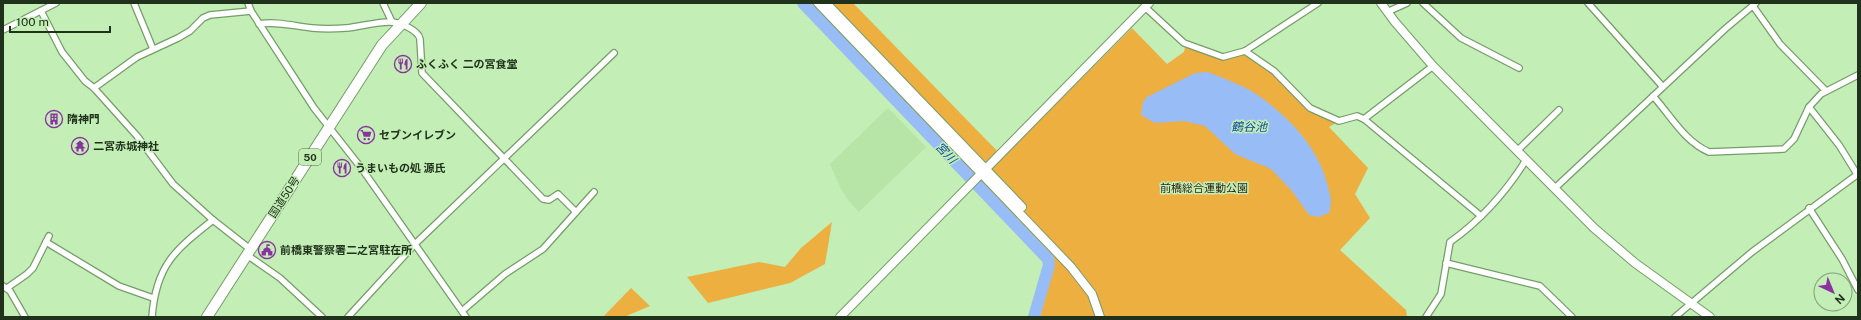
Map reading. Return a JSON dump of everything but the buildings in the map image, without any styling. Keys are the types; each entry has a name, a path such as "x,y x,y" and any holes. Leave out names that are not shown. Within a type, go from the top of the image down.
{"highway":[{"name":"国道50号","path":"207,317 395,23 420,3"}],"street":[{"path":"3,30 56,3"},
{"path":"134,3 153,49"},
{"path":"248,3 259,24 314,108 330,126 416,244 466,317"},
{"path":"383,3 395,23"},
{"path":"818,3 1079,275 1092,294 1100,317"},
{"path":"826,3 982,173 1083,272 1098,296 1106,317"},
{"path":"840,317 1147,5 1184,43 1223,58 1245,51 1318,3"},
{"path":"1381,3 1433,66 1594,228 1635,263 1710,317"},
{"path":"1387,12 1406,3"},
{"path":"1423,3 1461,38 1519,68"},
{"path":"1588,3 1663,87"},
{"path":"1555,188 1754,4 1780,44 1826,91"},
{"path":"41,11 62,52 85,81 94,88 137,136 173,184 322,317"},
{"path":"94,88 137,57 190,31 203,18 210,15 251,11"},
{"path":"259,24 272,23 314,28 345,28 395,23 419,35 422,73 545,201 558,194 576,212"},
{"path":"1245,51 1274,71 1310,108 1339,121 1357,116 1364,119 1481,216"},
{"path":"348,317 416,244 614,53"},
{"path":"1364,119 1433,66"},
{"path":"1653,96 1682,133 1702,149 1709,152 1784,150 1794,139 1809,107 1826,91 1858,75"},
{"path":"1675,317 1690,303 1809,208 1857,177 1839,145 1809,107"},
{"path":"1517,151 1559,110"},
{"path":"1426,317 1441,294 1450,242 1465,232 1511,185 1526,160"},
{"path":"462,311 505,274 542,248 594,192"},
{"path":"1809,208 1842,259 1858,290"},
{"path":"152,317 153,298 160,276 167,263 184,242 213,220"},
{"path":"25,317 5,287 30,271 49,236"},
{"path":"46,242 119,286 153,298"},
{"path":"1446,262 1540,286 1572,317"}],"shaded area":[{"path":"888,108 926,147 859,212 841,189 830,164"}],"green space":[{"name":"前橋総合運動公園","path":"807,3 853,3 1003,157 1132,28 1167,64 1184,52 1185,47 1222,59 1243,54 1274,72 1307,109 1336,123 1329,127 1368,168 1355,194 1370,218 1340,250 1406,310 1407,317 1036,317 1054,259"},
{"path":"832,222 825,264 790,283 708,303 687,277 759,262 785,267 801,248"},
{"path":"631,288 650,306 624,317 603,317"}],"water":[{"name":"鶴谷池","path":"1208,72 1253,92 1277,110 1298,131 1308,143 1322,169 1331,198 1329,213 1318,217 1309,215 1292,191 1271,169 1235,154 1205,126 1184,121 1155,123 1141,115 1143,102 1147,97 1195,73"}],"waterway":[{"name":"宮川","path":"803,3 1048,259 1049,265 1034,317"}],"place":[{"name":"ふくふく 二の宮食堂","path":"403,64"},
{"name":"隋神門","path":"54,119"},
{"name":"セブンイレブン","path":"366,135"},
{"name":"二宮赤城神社","path":"80,146"},
{"name":"うまいもの処 源氏","path":"342,168"},
{"name":"前橋東警察署二之宮駐在所","path":"267,250"}]}
